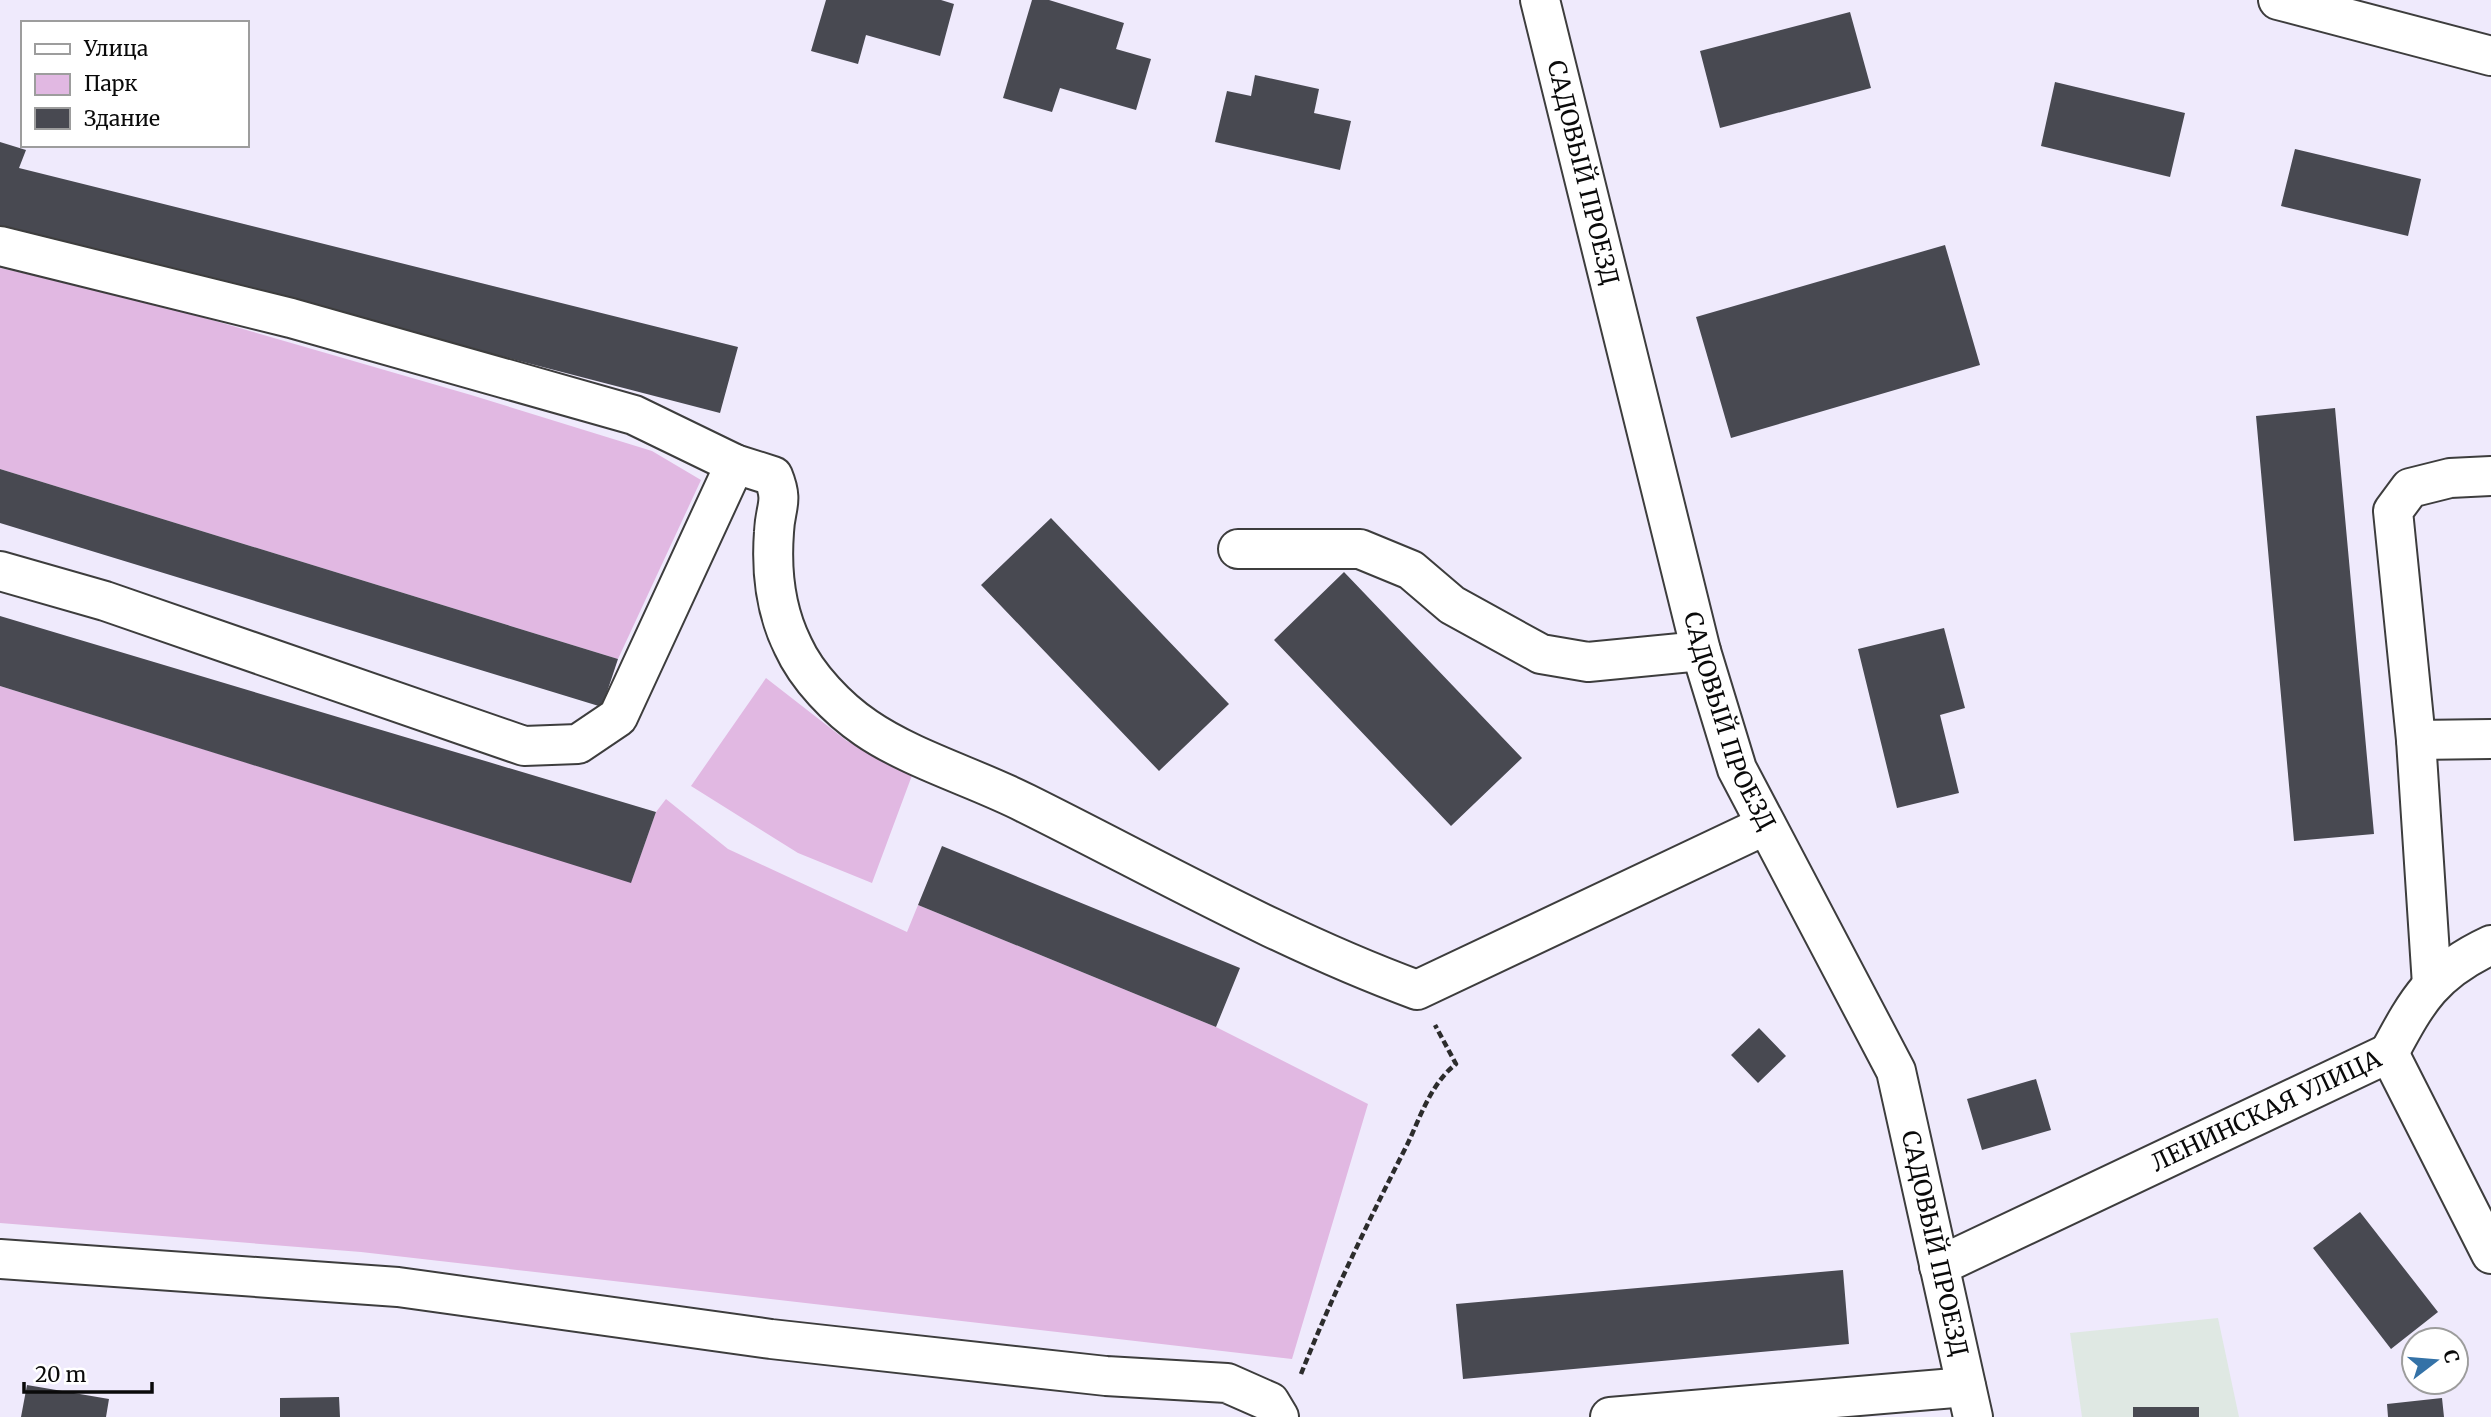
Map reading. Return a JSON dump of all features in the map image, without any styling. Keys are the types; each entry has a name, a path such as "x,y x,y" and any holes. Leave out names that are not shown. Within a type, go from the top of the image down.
{"street":[{"name":"САДОВЫЙ ПРОЕЗД","path":"1540,0 1702,651 1737,769 1896,1071 1970,1402"},
{"path":"2278,0 2491,56"},
{"path":"0,246 292,318 634,415 735,464 773,476 780,495 774,531 775,597 793,647 825,692 867,729 951,771 1013,797 1350,965 1417,990 1766,825"},
{"path":"0,571 105,601 524,746 578,744 618,718 735,464"},
{"path":"2432,985 2416,740 2393,511 2410,488 2450,478 2491,477"},
{"path":"1238,549 1360,549 1411,570 1452,605 1541,654 1588,662 1702,651"},
{"path":"2416,740 2491,739"},
{"path":"2389,1053 2419,997 2465,957 2491,945"},
{"name":"ЛЕНИНСКАЯ УЛИЦА","path":"1939,1266 2389,1053 2491,1254"},
{"path":"0,1259 398,1287 771,1339 1106,1376 1227,1383 1270,1402 1279,1417"},
{"path":"1610,1417 1970,1402"}],"path":[{"path":"1299,1378 1325,1314 1398,1161 1442,1075 1456,1065 1417,990"}],"shaded area":[{"path":"2218,1318 2239,1417 2082,1417 2070,1333"}],"green space":[{"path":"0,268 129,296 471,395 652,451 701,480 618,659 0,469"},
{"path":"766,678 847,741 914,770 872,883 798,853 691,786"},
{"path":"0,686 631,882 656,812 666,799 728,849 907,932 918,905 1216,1027 1368,1104 1292,1359 361,1252 0,1223"}],"building":[{"path":"826,0 941,0 954,4 940,56 866,35 858,64 811,51"},
{"path":"1032,0 1049,0 1124,23 1116,49 1151,59 1136,110 1060,88 1052,112 1003,98"},
{"path":"1850,12 1871,88 1720,128 1700,51"},
{"path":"1255,75 1319,89 1314,113 1351,121 1340,170 1215,142 1227,91 1251,96"},
{"path":"2055,82 2185,113 2170,177 2041,146"},
{"path":"0,142 26,150 19,168 738,347 720,413 0,226"},
{"path":"2295,149 2421,179 2408,236 2281,206"},
{"path":"1945,245 1980,365 1731,438 1696,317"},
{"path":"2335,408 2374,834 2294,841 2256,416"},
{"path":"0,469 618,659 602,707 0,523"},
{"path":"1051,518 1229,704 1159,771 981,585"},
{"path":"1344,572 1522,758 1451,826 1274,640"},
{"path":"0,616 656,812 631,883 0,686"},
{"path":"1944,628 1965,708 1940,715 1959,793 1897,808 1858,649"},
{"path":"942,846 1240,968 1216,1027 918,905"},
{"path":"1759,1028 1786,1056 1758,1083 1731,1055"},
{"path":"2036,1079 2051,1130 1982,1150 1967,1099"},
{"path":"2360,1212 2438,1312 2420,1326 2400,1326 2400,1342 2391,1349 2313,1248"},
{"path":"1843,1270 1849,1344 1463,1379 1456,1304"},
{"path":"27,1385 109,1399 106,1417 21,1417"},
{"path":"339,1397 340,1417 280,1417 280,1398"},
{"path":"2442,1398 2444,1417 2388,1417 2387,1404"},
{"path":"2133,1407 2199,1407 2199,1417 2133,1417"}]}
